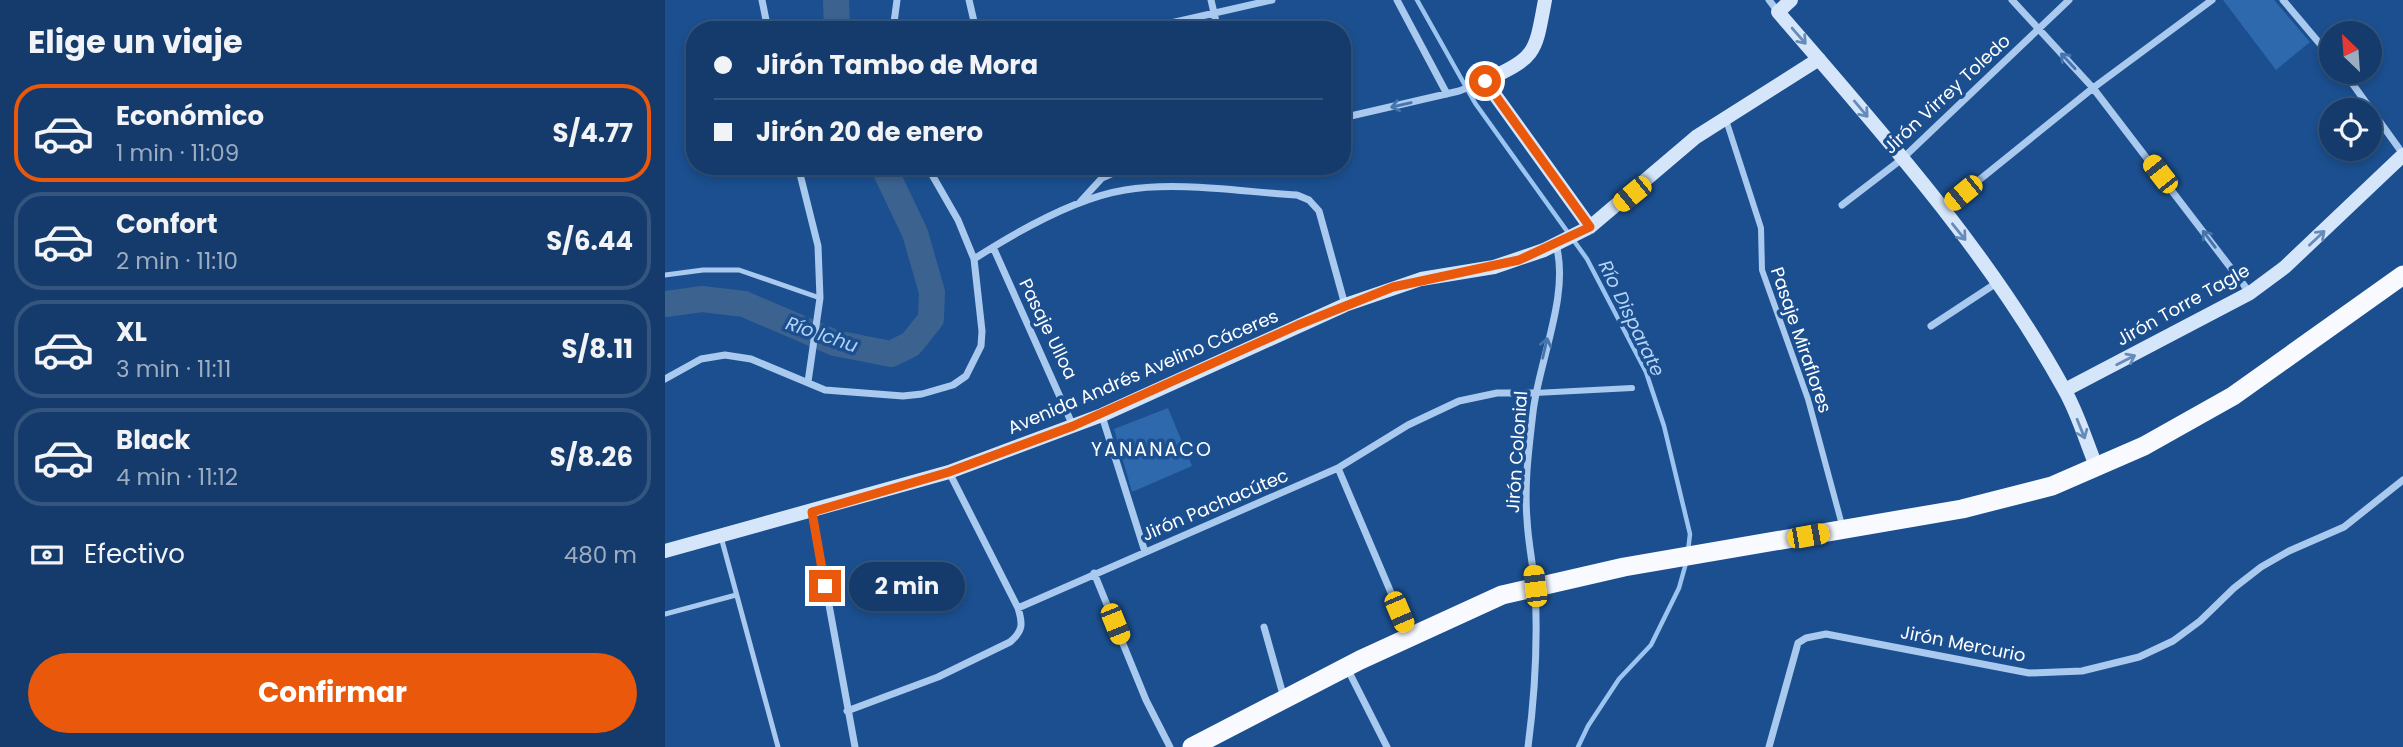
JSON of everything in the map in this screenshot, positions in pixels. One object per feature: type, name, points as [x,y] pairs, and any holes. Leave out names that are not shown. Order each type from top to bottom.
[{"type":"highway","points":[[1192,747],[1409,636],[1502,595],[1653,562],[1712,554],[1974,506],[2052,486],[2144,446],[2233,396],[2403,275]]},
{"type":"main road","points":[[1545,0],[1533,52],[1524,63],[1478,84],[1586,230]]},
{"type":"main road","points":[[1791,0],[1774,6],[1902,159],[1998,282],[2065,390],[2097,468]]},
{"type":"main road","name":"Avenida Andrés Avelino Cáceres","points":[[665,551],[949,472],[1102,415],[1345,305],[1421,279],[1519,260],[1559,243],[1586,230],[1677,152],[1819,59]]},
{"type":"main road","name":"Jirón Torre Tagle","points":[[2065,390],[2250,293],[2285,267],[2403,155]]},
{"type":"street","points":[[762,0],[766,21]]},
{"type":"street","points":[[894,21],[897,0]]},
{"type":"street","points":[[969,0],[974,21]]},
{"type":"street","points":[[1211,0],[1216,21]]},
{"type":"street","points":[[1179,21],[1272,0]]},
{"type":"street","points":[[1397,0],[1447,94]]},
{"type":"street","points":[[2012,0],[2093,88],[2250,293]]},
{"type":"street","name":"Jirón Virrey Toledo","points":[[1842,205],[1902,159],[2069,0]]},
{"type":"street","points":[[1941,210],[2093,88],[2213,0]]},
{"type":"street","points":[[2283,0],[2319,43]]},
{"type":"street","points":[[1351,116],[1459,91],[1478,84]]},
{"type":"street","points":[[2353,84],[2403,155]]},
{"type":"street","name":"Pasaje Miraflores","points":[[1726,120],[1762,228],[1762,270],[1808,399],[1844,530]]},
{"type":"street","points":[[800,175],[818,246],[820,299],[808,382]]},
{"type":"street","points":[[665,379],[701,359],[725,355],[751,359],[825,390],[903,396],[938,391],[966,376],[974,365],[981,339],[974,259],[958,220],[932,175]]},
{"type":"street","points":[[1079,203],[1102,178],[1109,175]]},
{"type":"street","points":[[974,259],[992,247],[1079,203],[1128,190],[1187,189],[1297,195],[1310,200],[1318,211],[1345,305]]},
{"type":"street","name":"Jirón Colonial","points":[[1528,747],[1533,710],[1535,586],[1526,517],[1535,393],[1561,270],[1559,243]]},
{"type":"street","name":"Pasaje Ulloa","points":[[992,247],[1073,426]]},
{"type":"street","points":[[1931,326],[1998,282]]},
{"type":"street","name":"Jirón Pachacútec","points":[[1018,608],[1338,468],[1408,425],[1459,401],[1497,393],[1632,388]]},
{"type":"street","points":[[1102,415],[1145,552]]},
{"type":"street","points":[[1338,468],[1409,636]]},
{"type":"street","points":[[847,711],[938,677],[1010,642],[1020,634],[1023,623],[1018,608],[949,472]]},
{"type":"street","name":"Jirón Mercurio","points":[[1769,747],[1798,643],[1806,638],[1826,634],[2029,673],[2082,670],[2139,657],[2173,641],[2262,567],[2289,551],[2344,527],[2403,480]]},
{"type":"street","points":[[812,512],[855,747]]},
{"type":"street","points":[[1094,573],[1146,700],[1170,747]]},
{"type":"street","points":[[1264,627],[1284,699]]},
{"type":"street","points":[[1346,667],[1387,747]]},
{"type":"lane","points":[[665,275],[703,270],[739,270],[820,299]]},
{"type":"lane","points":[[721,535],[778,747]]},
{"type":"lane","points":[[665,614],[736,595]]},
{"type":"shaded area","points":[[2223,0],[2274,0],[2310,42],[2276,70]]},
{"type":"shaded area","points":[[1168,408],[1192,466],[1132,492],[1114,429]]},
{"type":"waterway","name":"Río Ichu","points":[[836,0],[837,21]]},
{"type":"waterway","name":"Río Disparate","points":[[1417,0],[1475,103],[1587,259],[1646,372],[1664,426],[1690,534],[1688,551]]},
{"type":"waterway","name":"Río Ichu","points":[[665,304],[702,299],[744,304],[835,343],[891,354],[911,344],[931,319],[932,292],[915,233],[887,175]]},
{"type":"waterway","name":"Río Disparate","points":[[1578,747],[1588,726],[1619,679],[1651,645],[1679,588],[1686,563]]},
{"type":"district","name":"YANANACO","points":[[1152,449]]},
{"type":"route","points":[[825,586],[812,512],[949,472],[1102,415],[1298,325],[1393,287],[1519,260],[1590,227],[1485,81]]}]
